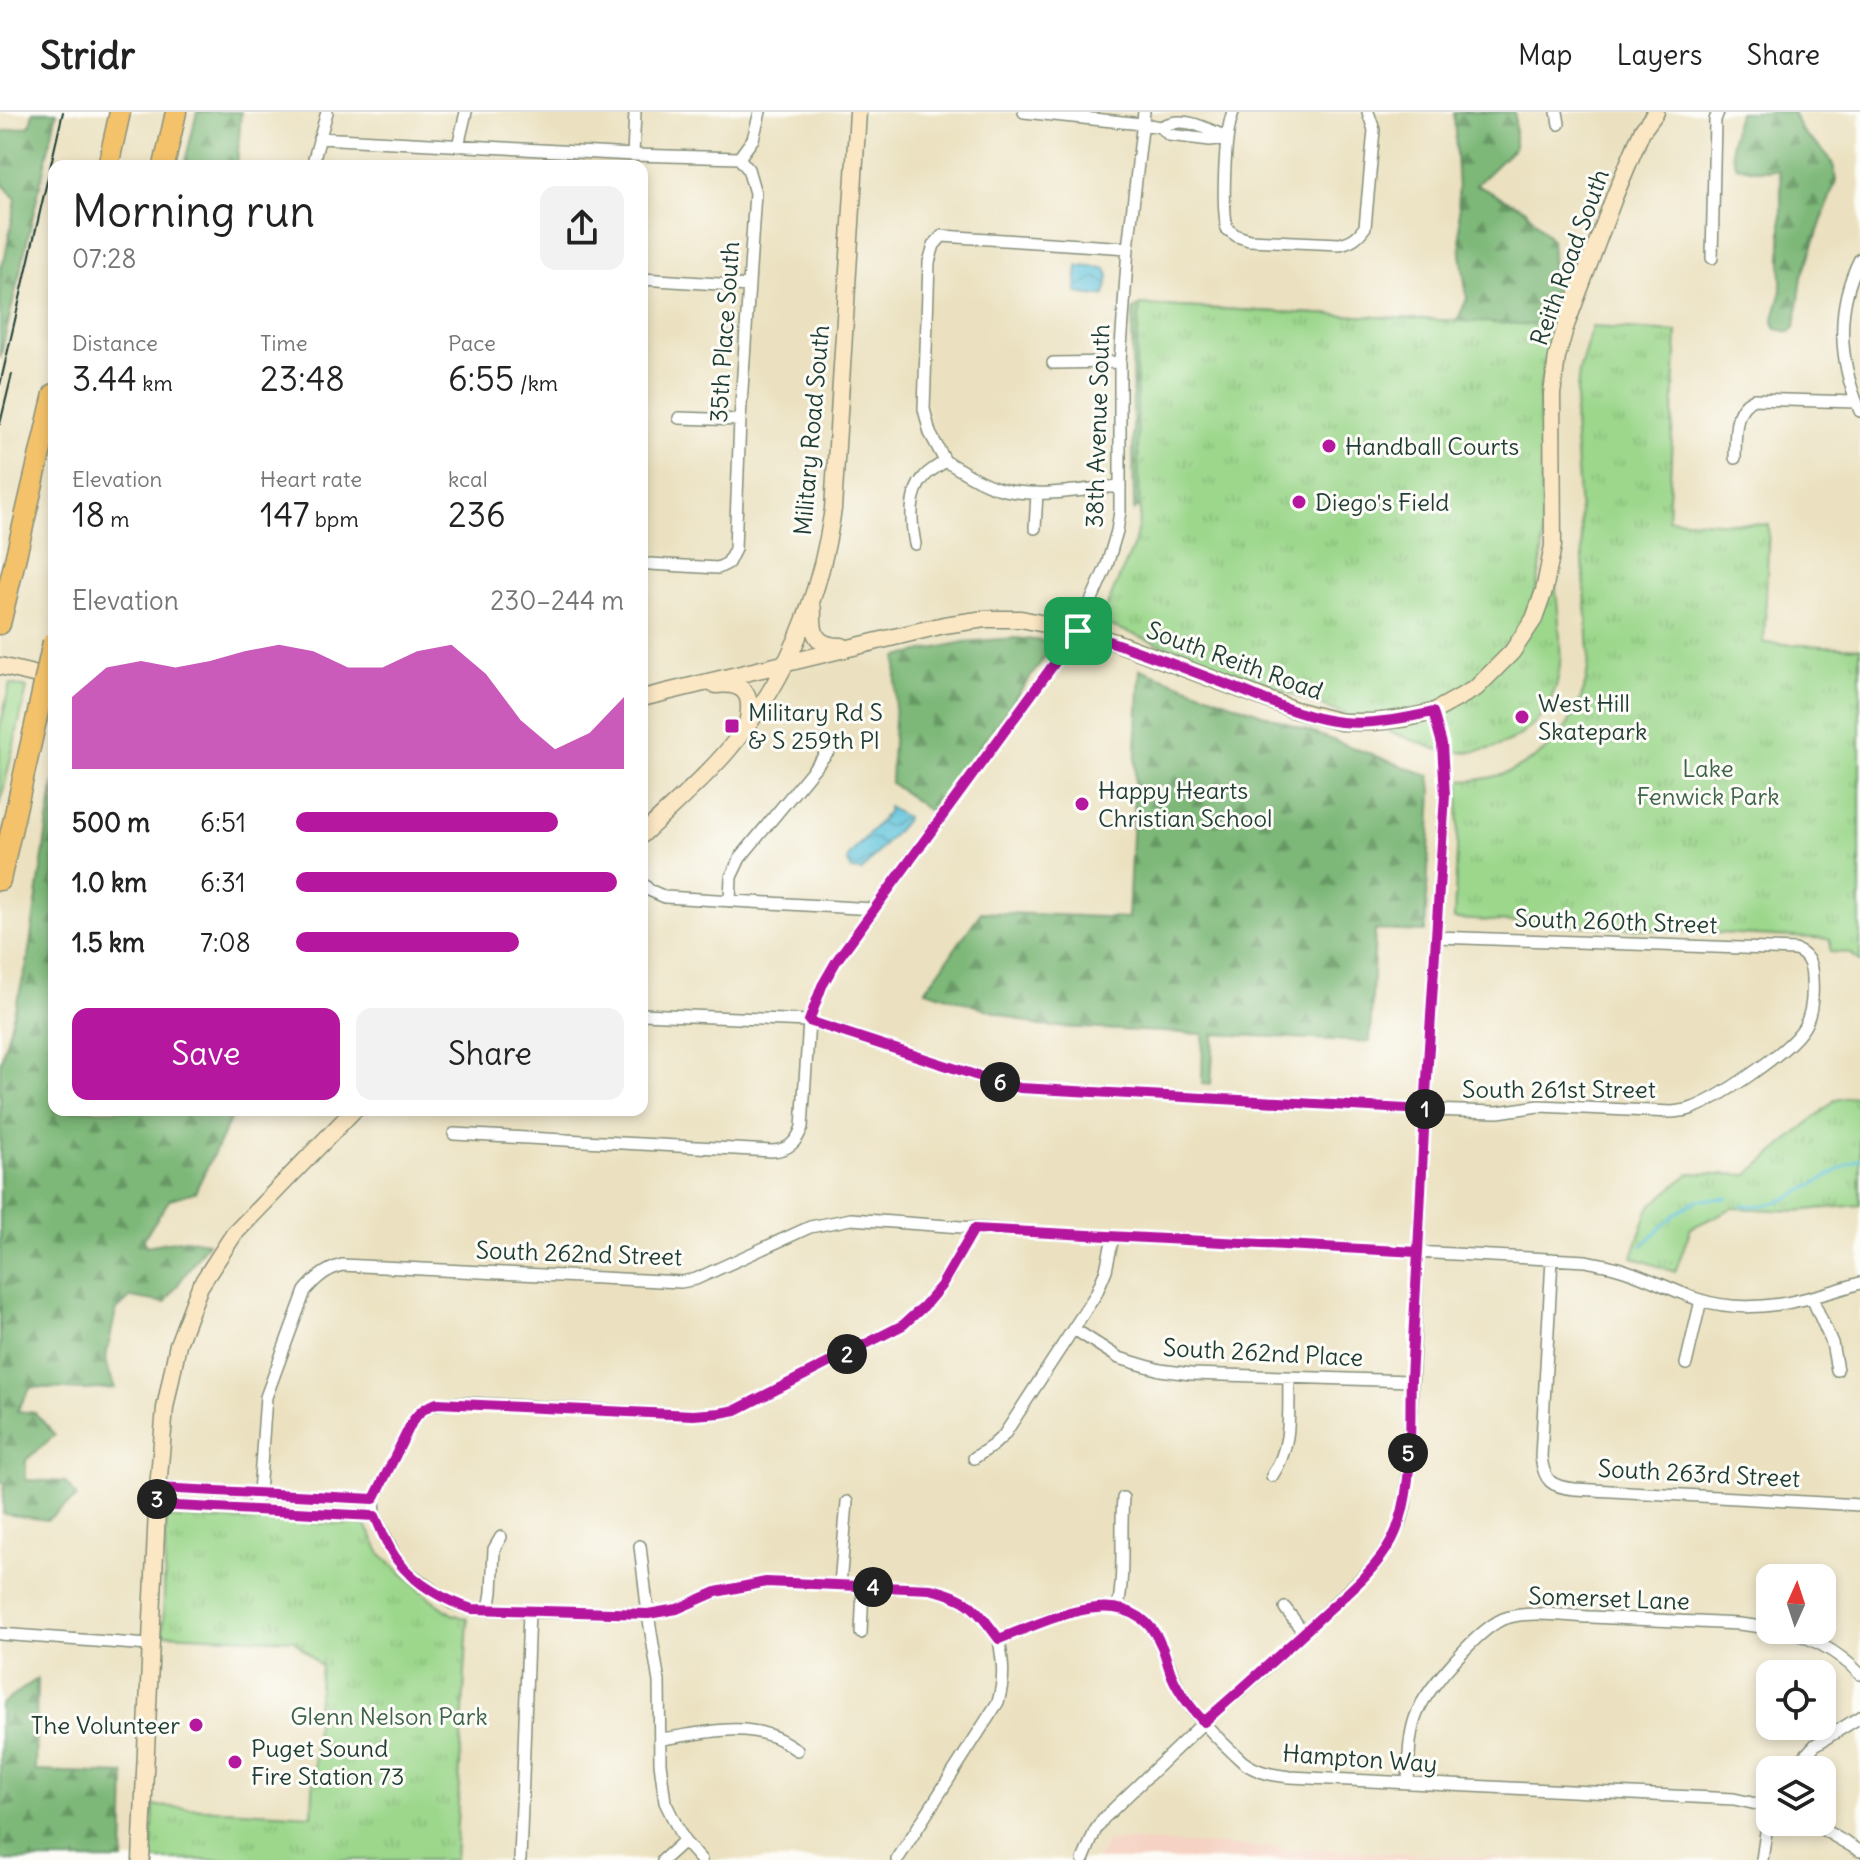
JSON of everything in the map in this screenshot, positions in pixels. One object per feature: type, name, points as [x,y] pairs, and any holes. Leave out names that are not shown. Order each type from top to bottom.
[{"type":"highway","points":[[109,160],[120,112]]},
{"type":"highway","points":[[165,160],[176,112]]},
{"type":"highway","points":[[0,624],[48,420]]},
{"type":"highway","points":[[0,880],[48,667]]},
{"type":"main road","name":"Military Road South","points":[[648,829],[706,773],[746,728],[787,662],[815,594],[833,509],[858,112]]},
{"type":"main road","name":"Reith Road South","points":[[1433,712],[1476,688],[1512,652],[1534,619],[1544,591],[1553,546],[1551,410],[1557,357],[1615,195],[1642,131],[1656,112]]},
{"type":"main road","points":[[815,594],[813,629],[817,638],[828,645],[860,646]]},
{"type":"main road","name":"South Reith Road","points":[[683,688],[944,625],[985,619],[1021,619],[1115,642],[1295,710],[1332,720],[1374,722],[1433,712]]},
{"type":"main road","points":[[0,666],[48,678]]},
{"type":"main road","points":[[648,697],[683,688],[731,684],[747,695],[750,702],[746,728]]},
{"type":"main road","points":[[141,1860],[158,1488],[167,1395],[178,1344],[200,1286],[234,1234],[348,1116]]},
{"type":"street","points":[[314,160],[327,112]]},
{"type":"street","points":[[458,146],[466,112]]},
{"type":"street","points":[[633,155],[635,112]]},
{"type":"street","points":[[319,138],[739,158],[753,139],[760,112]]},
{"type":"street","points":[[1024,112],[1143,118],[1169,135],[1210,140],[1227,138]]},
{"type":"street","points":[[1233,112],[1227,138],[1224,217],[1227,229],[1249,240],[1340,244],[1350,242],[1365,227],[1374,130],[1368,112]]},
{"type":"street","points":[[1712,258],[1715,120],[1718,112]]},
{"type":"street","name":"38th Avenue South","points":[[454,1134],[772,1151],[786,1149],[799,1136],[809,1021],[822,986],[837,960],[1078,631],[1107,565],[1120,511],[1120,362],[1128,248],[1143,118]]},
{"type":"street","name":"35th Place South","points":[[650,564],[718,568],[728,563],[735,549],[755,193],[748,169],[739,158]]},
{"type":"street","points":[[1120,486],[1037,493],[998,488],[945,461],[930,433],[924,409],[929,262],[934,245],[942,236],[1128,248]]},
{"type":"street","points":[[1735,458],[1737,423],[1745,402],[1765,399],[1858,407],[1842,338],[1848,287],[1860,259]]},
{"type":"street","points":[[648,279],[749,286]]},
{"type":"street","points":[[1053,363],[1120,362]]},
{"type":"street","points":[[679,418],[740,420]]},
{"type":"street","points":[[915,544],[912,508],[915,493],[924,477],[945,461]]},
{"type":"street","points":[[1035,528],[1037,493]]},
{"type":"street","points":[[1083,1860],[1103,1819],[1376,1564],[1391,1542],[1405,1505],[1445,795],[1442,744],[1433,712]]},
{"type":"street","points":[[730,901],[731,877],[740,858],[830,749]]},
{"type":"street","points":[[648,889],[665,897],[874,909]]},
{"type":"street","name":"South 260th Street","points":[[1436,937],[1795,950],[1807,958],[1812,982],[1806,1022],[1793,1040]]},
{"type":"street","name":"South 261st Street","points":[[648,1014],[809,1021],[1020,1088],[1498,1112],[1539,1106],[1687,1111],[1748,1076],[1793,1040]]},
{"type":"street","name":"South 262nd Street","points":[[259,1493],[266,1397],[305,1291],[329,1269],[353,1265],[681,1282],[696,1279],[810,1227],[851,1219],[1113,1237],[1586,1261],[1611,1266],[1701,1300],[1725,1305],[1782,1305],[1860,1283]]},
{"type":"street","points":[[897,1860],[998,1702],[1004,1670],[999,1639],[979,1612],[952,1594],[930,1589],[766,1582],[716,1592],[677,1609],[648,1614],[472,1609],[452,1603],[438,1594],[397,1560],[375,1516],[374,1499],[412,1422],[419,1412],[437,1403],[693,1415],[736,1410],[903,1325],[941,1286],[974,1229]]},
{"type":"street","points":[[974,1458],[1004,1435],[1074,1329],[1103,1280],[1113,1237]]},
{"type":"street","name":"South 263rd Street","points":[[1552,1259],[1541,1457],[1543,1471],[1551,1483],[1564,1488],[1860,1505]]},
{"type":"street","points":[[1812,1298],[1832,1343],[1837,1370]]},
{"type":"street","points":[[1686,1364],[1701,1300]]},
{"type":"street","name":"South 262nd Place","points":[[1074,1329],[1119,1358],[1160,1370],[1191,1374],[1411,1381]]},
{"type":"street","points":[[1272,1476],[1286,1447],[1289,1378]]},
{"type":"street","points":[[158,1488],[374,1499]]},
{"type":"street","points":[[251,1510],[259,1493]]},
{"type":"street","points":[[999,1639],[1083,1610],[1101,1606],[1118,1608],[1123,1561],[1120,1528],[1123,1498]]},
{"type":"street","points":[[840,1585],[847,1502]]},
{"type":"street","points":[[157,1505],[375,1516]]},
{"type":"street","points":[[489,1610],[494,1549],[501,1537]]},
{"type":"street","points":[[640,1546],[658,1671],[660,1763],[665,1802],[684,1841],[701,1860]]},
{"type":"street","points":[[861,1633],[863,1587]]},
{"type":"street","name":"Hampton Way","points":[[1118,1608],[1143,1618],[1151,1627],[1162,1644],[1173,1678],[1193,1710],[1243,1762],[1252,1769],[1268,1774],[1722,1799],[1756,1805]]},
{"type":"street","points":[[1285,1608],[1304,1633]]},
{"type":"street","points":[[520,1860],[529,1611]]},
{"type":"street","name":"Somerset Lane","points":[[1408,1783],[1410,1744],[1418,1709],[1472,1642],[1505,1618],[1549,1615],[1756,1626]]},
{"type":"street","points":[[0,1634],[149,1645]]},
{"type":"street","points":[[1820,1644],[1860,1674]]},
{"type":"street","points":[[1805,1756],[1815,1745],[1860,1717]]},
{"type":"street","points":[[661,1739],[746,1730],[766,1733],[797,1750]]},
{"type":"street","points":[[1762,1860],[1765,1836]]},
{"type":"street","points":[[1834,1836],[1860,1851]]},
{"type":"street","points":[[663,1860],[684,1841]]},
{"type":"shaded area","points":[[1107,1840],[1546,1860],[1097,1860]]},
{"type":"green space","points":[[33,112],[57,112],[0,358],[0,268],[5,258],[16,199],[0,181],[0,132],[30,126]]},
{"type":"green space","points":[[197,112],[241,112],[237,160],[185,160]]},
{"type":"green space","points":[[1454,112],[1515,112],[1515,147],[1476,185],[1525,209],[1551,239],[1556,326],[1541,380],[1541,457],[1164,481],[1134,511],[1133,310],[1140,305],[1457,321],[1467,299],[1461,253]]},
{"type":"green space","points":[[1739,112],[1793,112],[1802,131],[1829,157],[1835,170],[1836,180],[1802,277],[1795,327],[1790,332],[1776,329],[1773,322],[1781,294],[1781,180],[1778,170],[1736,166],[1731,146]]},
{"type":"green space","points":[[1140,305],[1556,326],[1539,395],[1543,540],[1536,589],[1526,617],[1545,605],[1555,578],[1560,664],[1556,687],[1547,707],[1534,723],[1519,736],[1480,751],[1436,749],[1106,624],[1104,612],[1134,545],[1140,517],[1136,365]]},
{"type":"green space","name":"Lake Fenwick Park","points":[[1592,327],[1677,332],[1668,519],[1769,525],[1764,643],[1860,648],[1860,962],[1851,953],[1830,952],[1830,939],[1454,919],[1460,781],[1511,771],[1552,744],[1568,725],[1579,703],[1586,678],[1589,651],[1574,423],[1579,371]]},
{"type":"green space","points":[[1016,638],[1051,642],[1053,646],[932,813],[891,783],[897,657],[964,642]]},
{"type":"green space","points":[[1140,669],[1430,776],[1432,790],[1425,932],[1375,930],[1370,1042],[1214,1034],[1211,1084],[1202,1084],[1203,1034],[1039,1026],[926,990],[981,912],[1128,918]]},
{"type":"green space","points":[[10,684],[27,688],[0,805],[0,727]]},
{"type":"green space","points":[[48,822],[48,1116],[232,1116],[195,1192],[170,1199],[144,1238],[146,1246],[186,1239],[208,1242],[165,1303],[131,1297],[116,1311],[105,1361],[115,1388],[31,1387],[17,1411],[35,1413],[55,1435],[26,1460],[26,1480],[65,1482],[77,1497],[47,1520],[3,1514],[4,1483],[0,1482],[0,1064],[27,964]]},
{"type":"green space","points":[[1860,1095],[1860,1205],[1796,1211],[1732,1208],[1691,1228],[1675,1272],[1632,1257],[1649,1207],[1690,1173],[1748,1175],[1835,1100]]},
{"type":"green space","name":"Glenn Nelson Park","points":[[166,1518],[366,1525],[381,1554],[431,1599],[452,1614],[468,1619],[455,1860],[151,1860],[154,1806],[312,1815],[321,1666],[294,1640],[163,1634]]},
{"type":"green space","points":[[37,1679],[35,1771],[125,1774],[123,1860],[0,1860],[0,1705]]},
{"type":"water","points":[[1078,266],[1106,268],[1109,276],[1105,295],[1078,293]]},
{"type":"water","points":[[888,807],[906,817],[905,821],[862,871],[852,870],[847,861],[849,856],[888,812]]},
{"type":"waterway","points":[[1742,1205],[1762,1205],[1786,1199],[1860,1158]]},
{"type":"waterway","points":[[1642,1246],[1674,1215],[1696,1200],[1728,1198]]},
{"type":"tram line","points":[[52,160],[63,112]]},
{"type":"tram line","points":[[0,385],[48,177]]},
{"type":"tram line","points":[[0,424],[12,374]]},
{"type":"place","name":"Handball Courts","points":[[1329,446]]},
{"type":"place","name":"Diego's Field","points":[[1299,502]]},
{"type":"place","name":"West Hill Skatepark","points":[[1522,717]]},
{"type":"place","name":"Military Rd S & S 259th Pl","points":[[732,726]]},
{"type":"place","name":"Happy Hearts Christian School","points":[[1082,804]]},
{"type":"place","name":"The Volunteer","points":[[196,1725]]},
{"type":"place","name":"Puget Sound Fire Station 73","points":[[235,1762]]},
{"type":"route","points":[[1078,631],[837,960],[822,986],[809,1021],[1020,1088],[1425,1110],[1418,1252],[1411,1381],[1408,1470],[1405,1505],[1391,1542],[1376,1564],[1352,1588],[1204,1722],[1173,1678],[1162,1644],[1151,1627],[1143,1618],[1128,1610],[1101,1606],[1083,1610],[999,1639],[979,1612],[966,1601],[930,1589],[766,1582],[716,1592],[677,1609],[648,1614],[472,1609],[452,1603],[408,1572],[397,1560],[375,1516],[157,1505],[158,1488],[374,1499],[412,1422],[419,1412],[437,1403],[693,1415],[736,1410],[903,1325],[941,1286],[974,1229],[1418,1252],[1445,795],[1442,744],[1433,712],[1374,722],[1341,722],[1314,716],[1078,631]]}]
